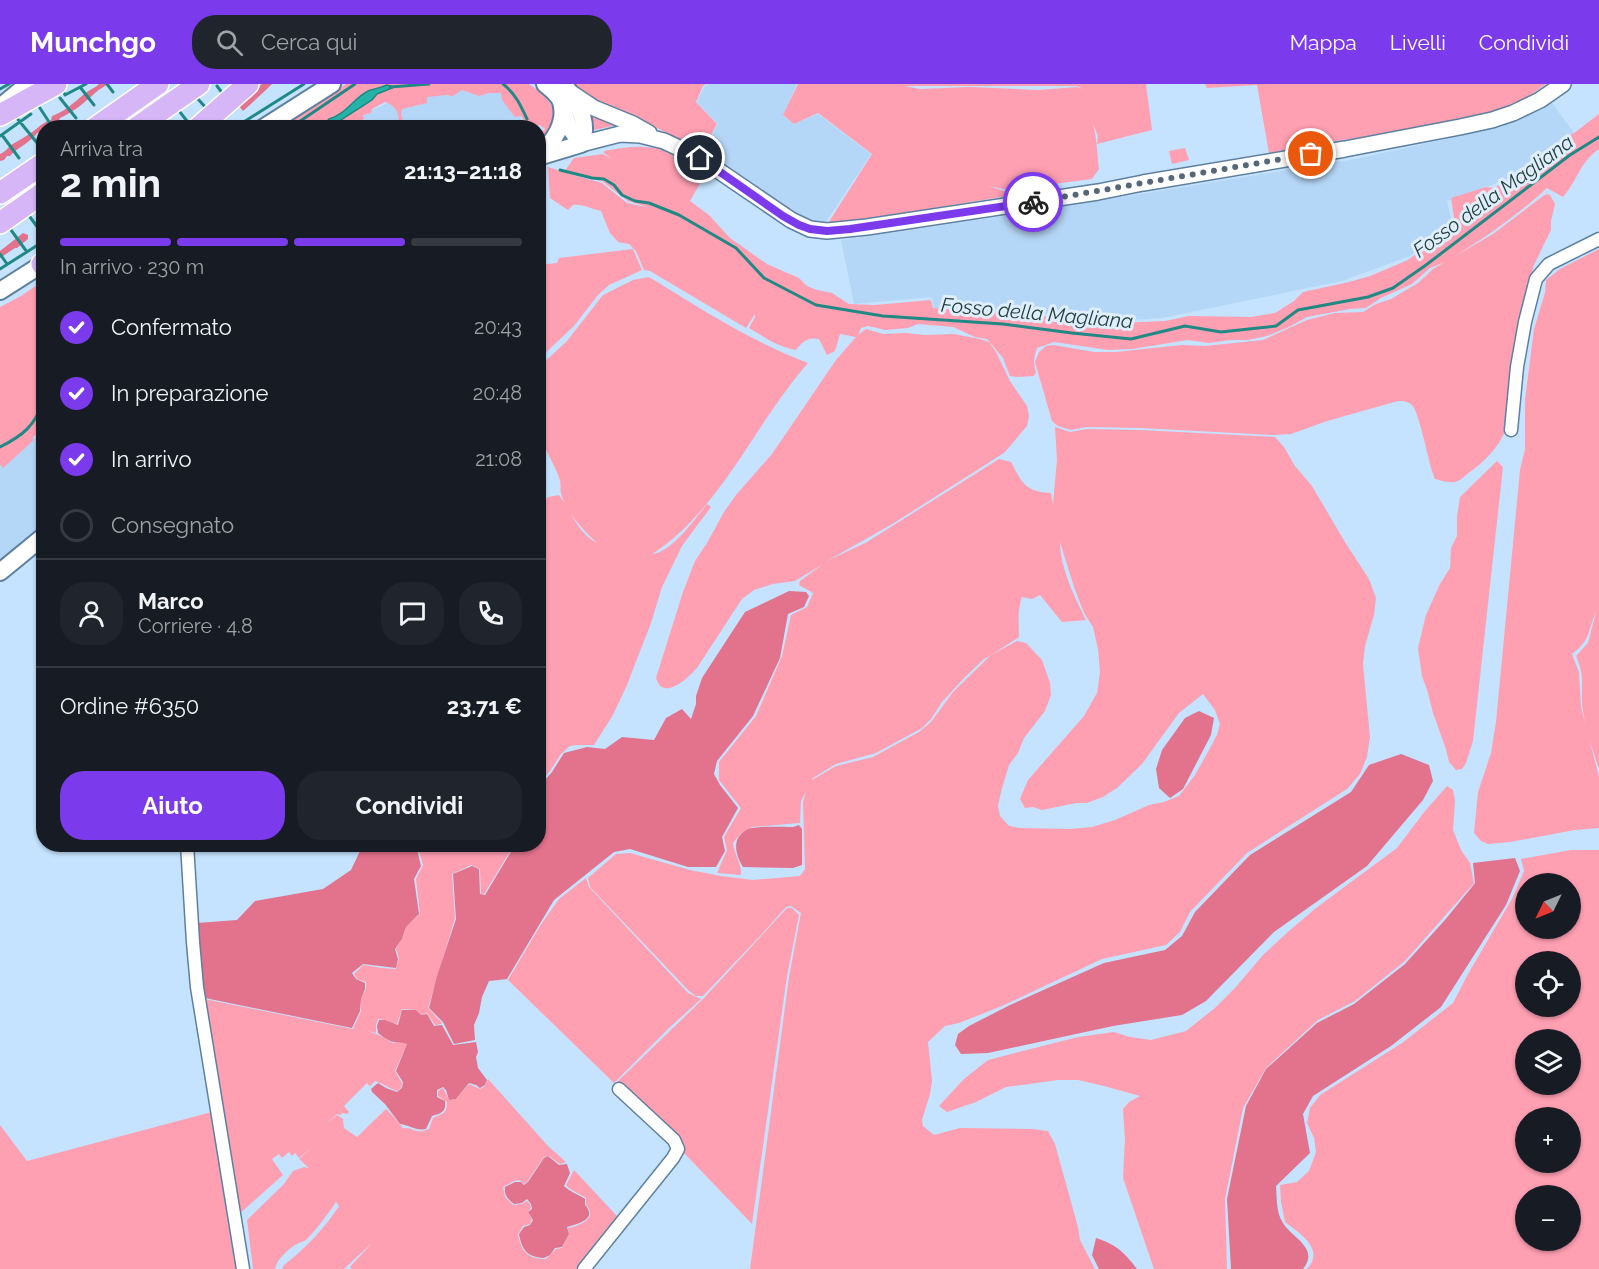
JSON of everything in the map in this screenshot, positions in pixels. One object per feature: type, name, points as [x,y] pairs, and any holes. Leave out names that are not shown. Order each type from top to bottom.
[{"type":"highway","points":[[0,115],[56,84]]},
{"type":"highway","points":[[106,120],[158,84]]},
{"type":"highway","points":[[147,120],[199,84]]},
{"type":"highway","points":[[207,120],[248,84]]},
{"type":"highway","points":[[0,194],[36,169]]},
{"type":"highway","points":[[0,223],[36,198]]},
{"type":"main road","points":[[0,107],[28,84]]},
{"type":"main road","points":[[276,120],[332,84]]},
{"type":"main road","points":[[545,84],[552,90],[565,92],[583,117],[585,129],[581,144],[546,153]]},
{"type":"main road","points":[[546,148],[558,130],[565,92]]},
{"type":"main road","points":[[0,291],[36,268]]},
{"type":"main road","points":[[0,572],[36,543]]},
{"type":"street","points":[[565,92],[700,158],[791,220],[810,229],[827,231],[1098,192],[1460,127],[1513,113],[1540,100],[1563,84]]},
{"type":"street","points":[[581,144],[620,134],[660,139]]},
{"type":"street","points":[[1511,430],[1517,367],[1536,279],[1549,264],[1599,239]]},
{"type":"street","points":[[187,852],[197,987],[243,1269]]},
{"type":"street","points":[[584,1269],[678,1149],[674,1140],[619,1089]]},
{"type":"shaded area","points":[[99,84],[108,84],[75,110],[59,120],[51,120],[52,116]]},
{"type":"shaded area","points":[[262,84],[272,84],[243,111],[239,106]]},
{"type":"shaded area","points":[[346,84],[529,84],[545,97],[554,110],[552,125],[546,134],[546,120],[524,120],[521,116],[515,117],[502,100],[501,93],[479,96],[462,90],[453,96],[427,97],[427,103],[402,109],[402,120],[399,120],[395,109],[385,102],[372,109],[371,113],[363,115],[364,119],[362,120],[290,120]]},
{"type":"shaded area","points":[[572,84],[706,84],[696,102],[717,124],[702,152],[637,117],[599,106]]},
{"type":"shaded area","points":[[708,84],[797,84],[783,116],[794,124],[818,114],[871,154],[824,225],[800,222],[703,153],[718,124],[697,102],[704,87]]},
{"type":"shaded area","points":[[798,84],[1146,84],[1152,130],[1097,144],[1098,136],[1093,124],[1099,169],[1092,179],[1008,190],[989,186],[1007,192],[1008,196],[915,211],[872,221],[827,225],[872,154],[818,113],[794,124],[783,115]],"holes":[[[904,86],[1077,86],[1084,89],[1077,87],[1038,90],[970,87],[920,89]]]},
{"type":"shaded area","points":[[1205,84],[1546,84],[1517,105],[1490,114],[1269,153],[1257,85],[1207,88]]},
{"type":"shaded area","points":[[387,85],[392,88],[377,94],[372,100],[342,120],[328,120],[340,114],[368,91]]},
{"type":"shaded area","points":[[492,85],[503,89],[518,110],[522,120],[358,120],[368,112],[390,102]]},
{"type":"shaded area","points":[[1552,103],[1574,133],[1530,171],[1447,201],[1452,224],[1410,256],[1342,281],[1162,318],[1117,321],[1058,315],[934,308],[932,297],[854,304],[841,240],[1024,213],[1355,159],[1501,127]]},
{"type":"shaded area","points":[[586,108],[621,124],[590,131]]},
{"type":"shaded area","points":[[1599,114],[1599,149],[1587,160],[1563,197],[1547,188],[1501,225],[1452,258],[1493,234],[1543,196],[1550,195],[1555,204],[1551,230],[1533,267],[1507,427],[1500,442],[1485,460],[1456,482],[1435,479],[1418,418],[1412,405],[1407,402],[1398,401],[1327,421],[1291,434],[1086,427],[1071,430],[1058,426],[1052,421],[1035,362],[1039,352],[1046,346],[1054,345],[1094,352],[1116,352],[1263,340],[1307,320],[1335,313],[1363,312],[1418,283],[1433,269],[1445,262],[1430,268],[1412,284],[1381,298],[1366,308],[1307,317],[1267,336],[1248,340],[1209,343],[1188,340],[1132,349],[1108,350],[1054,342],[1037,348],[1034,360],[1036,372],[1034,376],[1010,376],[1003,358],[987,339],[975,337],[953,327],[918,324],[908,328],[885,330],[868,326],[861,328],[858,335],[866,329],[883,334],[954,334],[989,342],[1010,381],[1027,406],[1029,416],[1027,426],[1005,452],[894,523],[827,561],[867,542],[999,459],[1011,462],[1022,481],[1030,488],[1051,493],[1053,504],[1057,460],[1055,427],[1070,432],[1087,429],[1140,430],[1275,437],[1312,486],[1369,579],[1376,598],[1363,664],[1370,737],[1367,757],[1360,774],[1347,789],[1247,853],[1190,912],[1180,932],[1166,945],[1102,959],[1002,1006],[959,1023],[945,1026],[928,1042],[932,1081],[922,1120],[923,1126],[934,1135],[960,1128],[1048,1131],[1055,1144],[1080,1240],[1095,1269],[750,1269],[789,977],[801,913],[791,906],[786,907],[703,996],[696,996],[590,887],[588,878],[616,854],[630,853],[690,870],[753,880],[800,876],[805,869],[803,802],[806,792],[801,801],[800,823],[752,827],[741,833],[733,843],[741,875],[717,873],[727,850],[724,837],[741,808],[719,780],[719,762],[756,716],[782,656],[791,615],[807,607],[813,593],[799,585],[800,581],[823,564],[795,581],[754,590],[742,599],[697,668],[682,682],[670,688],[664,688],[659,685],[656,678],[695,561],[736,495],[772,454],[836,360],[856,337],[840,334],[835,351],[827,355],[819,339],[806,340],[796,350],[783,347],[766,338],[749,328],[755,314],[746,328],[650,271],[644,270],[636,251],[629,244],[618,242],[610,233],[601,211],[577,205],[573,205],[568,210],[550,198],[548,167],[564,172],[574,158],[603,154],[612,159],[604,151],[628,147],[650,147],[682,157],[693,163],[690,169],[703,178],[690,201],[709,215],[730,238],[767,264],[799,278],[807,286],[832,293],[849,304],[875,305],[931,300],[933,308],[1119,323],[1165,321],[1189,316],[1251,317],[1275,313],[1294,301],[1303,292],[1370,276],[1408,260],[1455,224],[1451,198],[1486,187],[1494,188],[1529,167],[1544,151],[1574,133]],"holes":[[[566,173],[602,181],[628,201],[650,208],[627,203],[602,183]],[[1060,542],[1084,613],[1093,627],[1100,672],[1097,693],[1084,716],[1028,780],[1020,799],[1025,808],[1033,807],[1042,810],[1087,803],[1103,797],[1117,788],[1142,764],[1179,713],[1203,694],[1215,710],[1220,724],[1217,735],[1195,775],[1179,796],[1092,827],[1071,829],[1009,826],[1000,816],[998,806],[1009,765],[1018,753],[1024,738],[1045,711],[1051,695],[1050,683],[1042,660],[1026,643],[1017,641],[991,655],[1019,637],[1019,612],[1022,597],[1032,599],[1040,595],[1062,622],[1086,620],[1065,572]],[[991,655],[953,692],[931,722],[919,732],[873,757],[836,766],[812,780],[836,764],[876,753],[922,728],[965,677]]]},
{"type":"shaded area","points":[[36,129],[36,134],[31,140],[0,161],[0,154]]},
{"type":"shaded area","points":[[1185,148],[1189,160],[1172,164],[1169,151]]},
{"type":"shaded area","points":[[23,233],[28,235],[28,239],[0,258],[0,251]]},
{"type":"shaded area","points":[[633,249],[642,270],[609,285],[598,295],[574,326],[546,352],[546,264],[557,263],[559,258]]},
{"type":"shaded area","points":[[1599,249],[1599,769],[1585,720],[1582,703],[1582,675],[1576,656],[1588,643],[1596,612],[1586,639],[1572,654],[1579,672],[1581,707],[1599,777],[1599,828],[1488,844],[1481,841],[1474,833],[1478,792],[1491,753],[1496,722],[1520,470],[1525,449],[1525,400],[1534,329],[1545,293],[1546,280],[1560,269]]},
{"type":"shaded area","points":[[649,277],[747,335],[808,363],[771,412],[736,465],[698,514],[676,536],[652,554],[675,542],[707,504],[711,507],[682,546],[662,587],[651,623],[613,715],[594,745],[570,746],[561,754],[546,775],[546,500],[548,497],[559,495],[566,506],[561,494],[560,480],[546,449],[546,360],[567,341],[603,295],[633,280]],"holes":[[[570,512],[597,543],[585,534]]]},
{"type":"shaded area","points":[[36,286],[36,435],[33,437],[33,441],[3,468],[0,464],[0,307]]},
{"type":"shaded area","points":[[36,437],[36,532],[0,563],[0,464]]},
{"type":"shaded area","points":[[1497,461],[1503,467],[1473,741],[1466,763],[1462,769],[1456,770],[1449,762],[1433,713],[1422,676],[1418,648],[1426,615],[1450,568],[1451,548],[1457,536],[1460,497]]},
{"type":"shaded area","points":[[789,591],[806,592],[809,596],[804,607],[788,614],[780,658],[753,716],[717,761],[714,774],[738,808],[722,837],[725,851],[716,867],[688,867],[630,849],[614,852],[554,900],[507,979],[489,981],[474,1025],[475,1040],[454,1044],[443,1022],[429,1008],[456,919],[453,874],[472,866],[479,869],[480,894],[485,895],[511,852],[546,852],[546,779],[564,753],[587,747],[605,749],[622,737],[654,740],[666,718],[682,709],[691,719],[702,678],[745,612]]},
{"type":"shaded area","points":[[1199,711],[1214,718],[1211,735],[1183,789],[1170,798],[1159,788],[1156,769],[1162,750],[1185,718]]},
{"type":"shaded area","points":[[1401,754],[1429,765],[1433,781],[1423,800],[1367,866],[1274,932],[1206,1001],[1182,1015],[1113,1026],[988,1053],[961,1054],[955,1045],[958,1034],[1010,1005],[1104,963],[1165,950],[1182,936],[1195,912],[1250,855],[1351,792],[1369,765]]},
{"type":"shaded area","points":[[1447,786],[1453,790],[1455,801],[1453,830],[1461,850],[1470,863],[1474,883],[1405,961],[1355,1001],[1318,1020],[1266,1068],[1243,1108],[1225,1199],[1227,1269],[1154,1269],[1123,1178],[1125,1139],[1123,1109],[1129,1102],[1140,1096],[1078,1080],[1058,1080],[1006,1087],[976,1102],[947,1112],[939,1106],[964,1079],[988,1060],[1078,1037],[1114,1032],[1151,1040],[1186,1031],[1215,1008],[1263,955],[1289,931],[1397,848]]},
{"type":"shaded area","points":[[799,825],[802,829],[802,865],[793,868],[743,867],[736,846],[743,832],[752,828]]},
{"type":"shaded area","points":[[1571,850],[1599,850],[1599,1269],[1307,1269],[1314,1255],[1312,1248],[1303,1236],[1285,1222],[1280,1185],[1297,1182],[1309,1171],[1316,1152],[1314,1138],[1307,1123],[1310,1108],[1320,1095],[1402,1043],[1453,1003],[1515,892],[1515,939],[1581,939],[1581,873],[1523,873],[1521,859]]},
{"type":"shaded area","points":[[360,852],[418,852],[421,866],[414,879],[419,914],[406,927],[395,949],[398,959],[396,968],[363,964],[352,973],[356,979],[365,983],[365,989],[360,1011],[352,1028],[205,998],[197,923],[237,920],[255,901],[323,889],[351,870]]},
{"type":"shaded area","points":[[419,852],[510,852],[484,894],[481,894],[480,869],[471,865],[452,874],[455,918],[428,1008],[442,1023],[435,1025],[427,1013],[421,1015],[416,1010],[402,1009],[397,1024],[378,1019],[376,1033],[367,1031],[393,1043],[407,1044],[395,1071],[402,1083],[401,1088],[397,1091],[375,1081],[370,1086],[367,1083],[344,1106],[349,1112],[347,1114],[337,1114],[324,1126],[337,1115],[343,1119],[344,1128],[357,1137],[386,1109],[407,1133],[403,1128],[424,1131],[429,1129],[433,1118],[442,1114],[446,1109],[447,1102],[438,1096],[438,1091],[443,1088],[449,1100],[456,1099],[469,1084],[480,1089],[485,1086],[488,1079],[548,1146],[566,1162],[560,1164],[549,1156],[544,1157],[527,1182],[524,1184],[520,1180],[514,1181],[503,1187],[505,1197],[513,1205],[527,1201],[530,1204],[531,1208],[528,1212],[532,1219],[530,1224],[523,1226],[518,1234],[526,1253],[546,1259],[556,1249],[562,1248],[569,1234],[568,1228],[586,1221],[589,1217],[586,1198],[566,1185],[574,1170],[617,1216],[613,1225],[577,1269],[352,1269],[350,1267],[372,1243],[344,1269],[282,1269],[327,1223],[339,1206],[336,1202],[310,1236],[287,1251],[275,1269],[253,1269],[247,1220],[284,1184],[293,1171],[304,1167],[309,1168],[299,1159],[314,1146],[299,1158],[295,1153],[292,1156],[289,1152],[282,1158],[279,1154],[272,1159],[283,1175],[238,1215],[204,999],[353,1029],[361,1011],[361,999],[366,989],[366,982],[357,979],[354,974],[363,965],[396,969],[399,958],[396,949],[406,927],[420,914],[416,879],[423,865]]},
{"type":"shaded area","points":[[1515,858],[1520,871],[1515,873],[1515,883],[1506,905],[1441,1007],[1391,1046],[1313,1096],[1303,1114],[1310,1153],[1276,1186],[1277,1205],[1281,1219],[1307,1249],[1307,1262],[1303,1269],[1231,1269],[1227,1199],[1246,1106],[1266,1069],[1317,1023],[1354,1004],[1405,964],[1475,883],[1473,863]]},
{"type":"shaded area","points":[[586,878],[589,887],[688,993],[701,999],[614,1083],[508,980],[559,899]]},
{"type":"shaded area","points":[[787,908],[792,908],[799,915],[787,976],[752,1224],[684,1153],[684,1146],[623,1084],[616,1083],[703,999]]},
{"type":"shaded area","points":[[402,1010],[416,1010],[421,1015],[427,1014],[434,1026],[442,1025],[453,1045],[476,1042],[478,1068],[487,1080],[480,1088],[469,1083],[456,1099],[449,1100],[443,1087],[437,1090],[437,1097],[445,1101],[445,1108],[441,1113],[432,1116],[426,1129],[400,1124],[371,1089],[378,1083],[397,1092],[402,1088],[403,1082],[396,1071],[407,1044],[385,1038],[378,1033],[377,1026],[379,1020],[398,1025]]},
{"type":"shaded area","points":[[212,1112],[238,1269],[0,1269],[0,1125],[27,1161]]},
{"type":"shaded area","points":[[548,1156],[559,1165],[567,1164],[570,1173],[564,1186],[585,1199],[589,1214],[585,1220],[567,1227],[569,1234],[562,1247],[555,1248],[550,1255],[544,1258],[526,1252],[520,1240],[519,1234],[533,1220],[528,1212],[532,1209],[531,1204],[527,1199],[522,1203],[514,1204],[507,1197],[505,1187],[515,1182],[521,1182],[524,1185],[544,1158]]},
{"type":"shaded area","points":[[1096,1238],[1120,1250],[1137,1269],[1099,1269],[1092,1255]]},
{"type":"waterway","points":[[0,89],[9,84]]},
{"type":"waterway","points":[[62,88],[65,95],[86,84]]},
{"type":"waterway","points":[[107,84],[113,92]]},
{"type":"waterway","points":[[247,120],[304,84]]},
{"type":"waterway","points":[[302,120],[355,84]]},
{"type":"waterway","name":"Fosso della Magliana","points":[[390,87],[429,84]]},
{"type":"waterway","name":"Fosso della Magliana","points":[[503,84],[514,96],[527,119]]},
{"type":"waterway","points":[[217,86],[223,94]]},
{"type":"waterway","points":[[80,87],[94,105]]},
{"type":"waterway","points":[[60,98],[76,118]]},
{"type":"waterway","points":[[198,99],[207,109]]},
{"type":"waterway","points":[[36,102],[48,120]]},
{"type":"waterway","points":[[180,112],[186,120]]},
{"type":"waterway","points":[[0,136],[31,114]]},
{"type":"waterway","points":[[16,117],[36,142]]},
{"type":"waterway","points":[[2,135],[19,158]]},
{"type":"waterway","name":"Fosso della Magliana","points":[[560,170],[604,179],[614,185],[622,195],[679,215],[736,248],[764,278],[816,305],[883,316],[1003,324],[1131,339],[1185,326],[1221,332],[1276,326],[1298,310],[1368,297],[1393,288],[1570,155],[1599,137]]},
{"type":"waterway","points":[[30,217],[36,225]]},
{"type":"waterway","points":[[11,230],[27,252]]},
{"type":"waterway","points":[[0,269],[36,246]]},
{"type":"waterway","points":[[0,254],[7,264]]},
{"type":"waterway","name":"Fosso della Magliana","points":[[0,447],[27,429],[36,417]]},
{"type":"way so far","points":[[1033,202],[1311,154]]},
{"type":"route","points":[[700,158],[783,216],[814,230],[850,229],[1033,202]]}]
